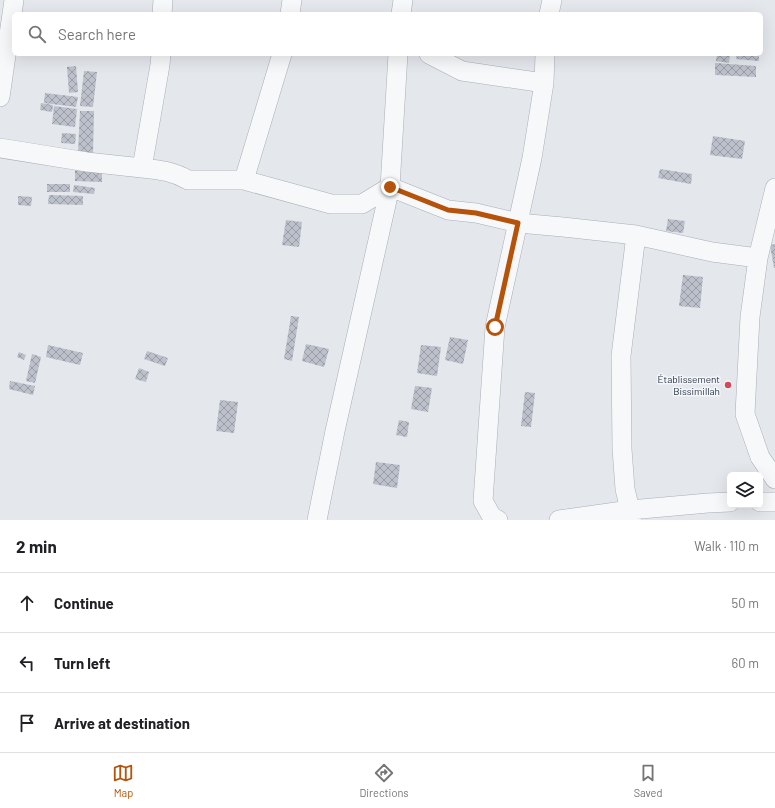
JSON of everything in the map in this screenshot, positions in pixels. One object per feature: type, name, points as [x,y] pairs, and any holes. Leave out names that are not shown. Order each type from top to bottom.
[{"type":"street","points":[[12,12],[14,0]]},
{"type":"street","points":[[162,12],[163,0]]},
{"type":"street","points":[[290,12],[292,0]]},
{"type":"street","points":[[402,12],[403,0]]},
{"type":"street","points":[[549,12],[552,0]]},
{"type":"street","points":[[0,97],[12,14]]},
{"type":"street","points":[[142,168],[161,56]]},
{"type":"street","points":[[244,180],[281,56]]},
{"type":"street","points":[[317,520],[335,430],[390,187],[398,56]]},
{"type":"street","points":[[433,56],[462,70],[544,83]]},
{"type":"street","points":[[498,520],[492,518],[483,501],[495,327],[532,158],[544,83],[545,56]]},
{"type":"street","points":[[0,148],[87,162],[167,171],[188,180],[244,180],[331,204],[362,204],[390,187]]},
{"type":"street","points":[[390,187],[448,210],[476,213],[518,223],[636,235],[712,252],[758,258]]},
{"type":"street","points":[[775,188],[758,258],[750,317],[745,414],[760,457],[775,478]]},
{"type":"street","points":[[631,515],[625,489],[622,449],[621,356],[636,235]]},
{"type":"street","points":[[560,520],[631,515],[708,503],[727,502]]},
{"type":"street","points":[[763,502],[775,502]]},
{"type":"building","points":[[717,56],[730,56],[729,63],[716,61]]},
{"type":"building","points":[[737,56],[759,56],[759,61],[736,59]]},
{"type":"building","points":[[715,63],[756,66],[756,77],[715,75]]},
{"type":"building","points":[[76,66],[78,92],[69,93],[67,67]]},
{"type":"building","points":[[84,71],[97,72],[93,107],[80,106]]},
{"type":"building","points":[[45,93],[78,97],[76,107],[44,103]]},
{"type":"building","points":[[41,103],[53,105],[52,112],[40,110]]},
{"type":"building","points":[[54,106],[77,109],[75,127],[52,124]]},
{"type":"building","points":[[80,111],[94,111],[93,153],[78,152]]},
{"type":"building","points":[[62,133],[76,134],[75,144],[61,143]]},
{"type":"building","points":[[713,136],[745,141],[742,159],[710,155]]},
{"type":"building","points":[[660,169],[692,174],[691,184],[658,178]]},
{"type":"building","points":[[75,170],[102,171],[102,182],[75,181]]},
{"type":"building","points":[[47,184],[70,184],[70,192],[47,192]]},
{"type":"building","points":[[74,185],[95,188],[94,194],[73,192]]},
{"type":"building","points":[[49,195],[83,196],[83,205],[48,204]]},
{"type":"building","points":[[18,196],[32,197],[31,206],[18,205]]},
{"type":"building","points":[[668,219],[685,221],[683,233],[666,231]]},
{"type":"building","points":[[286,220],[302,222],[299,247],[282,245]]},
{"type":"building","points":[[775,244],[775,268],[774,268],[770,245]]},
{"type":"building","points":[[683,275],[703,277],[700,308],[679,306]]},
{"type":"building","points":[[291,316],[299,317],[292,361],[284,359]]},
{"type":"building","points":[[450,337],[468,340],[463,364],[445,360]]},
{"type":"building","points":[[306,344],[329,349],[324,367],[302,361]]},
{"type":"building","points":[[48,345],[83,353],[80,365],[46,357]]},
{"type":"building","points":[[421,345],[441,347],[437,376],[417,373]]},
{"type":"building","points":[[147,351],[168,358],[165,366],[144,359]]},
{"type":"building","points":[[19,352],[26,355],[24,360],[17,357]]},
{"type":"building","points":[[32,354],[41,357],[35,383],[26,381]]},
{"type":"building","points":[[139,368],[149,372],[146,382],[135,379]]},
{"type":"building","points":[[10,381],[35,386],[33,395],[9,389]]},
{"type":"building","points":[[415,386],[432,388],[428,412],[411,409]]},
{"type":"building","points":[[525,392],[535,393],[531,427],[521,426]]},
{"type":"building","points":[[220,400],[238,402],[234,433],[216,431]]},
{"type":"building","points":[[399,420],[409,422],[407,437],[396,435]]},
{"type":"building","points":[[376,462],[400,465],[397,488],[373,484]]},
{"type":"place","name":"Établissement Bissimillah","points":[[728,385]]},
{"type":"route","points":[[390,187],[448,210],[476,213],[518,223],[495,327]]}]
